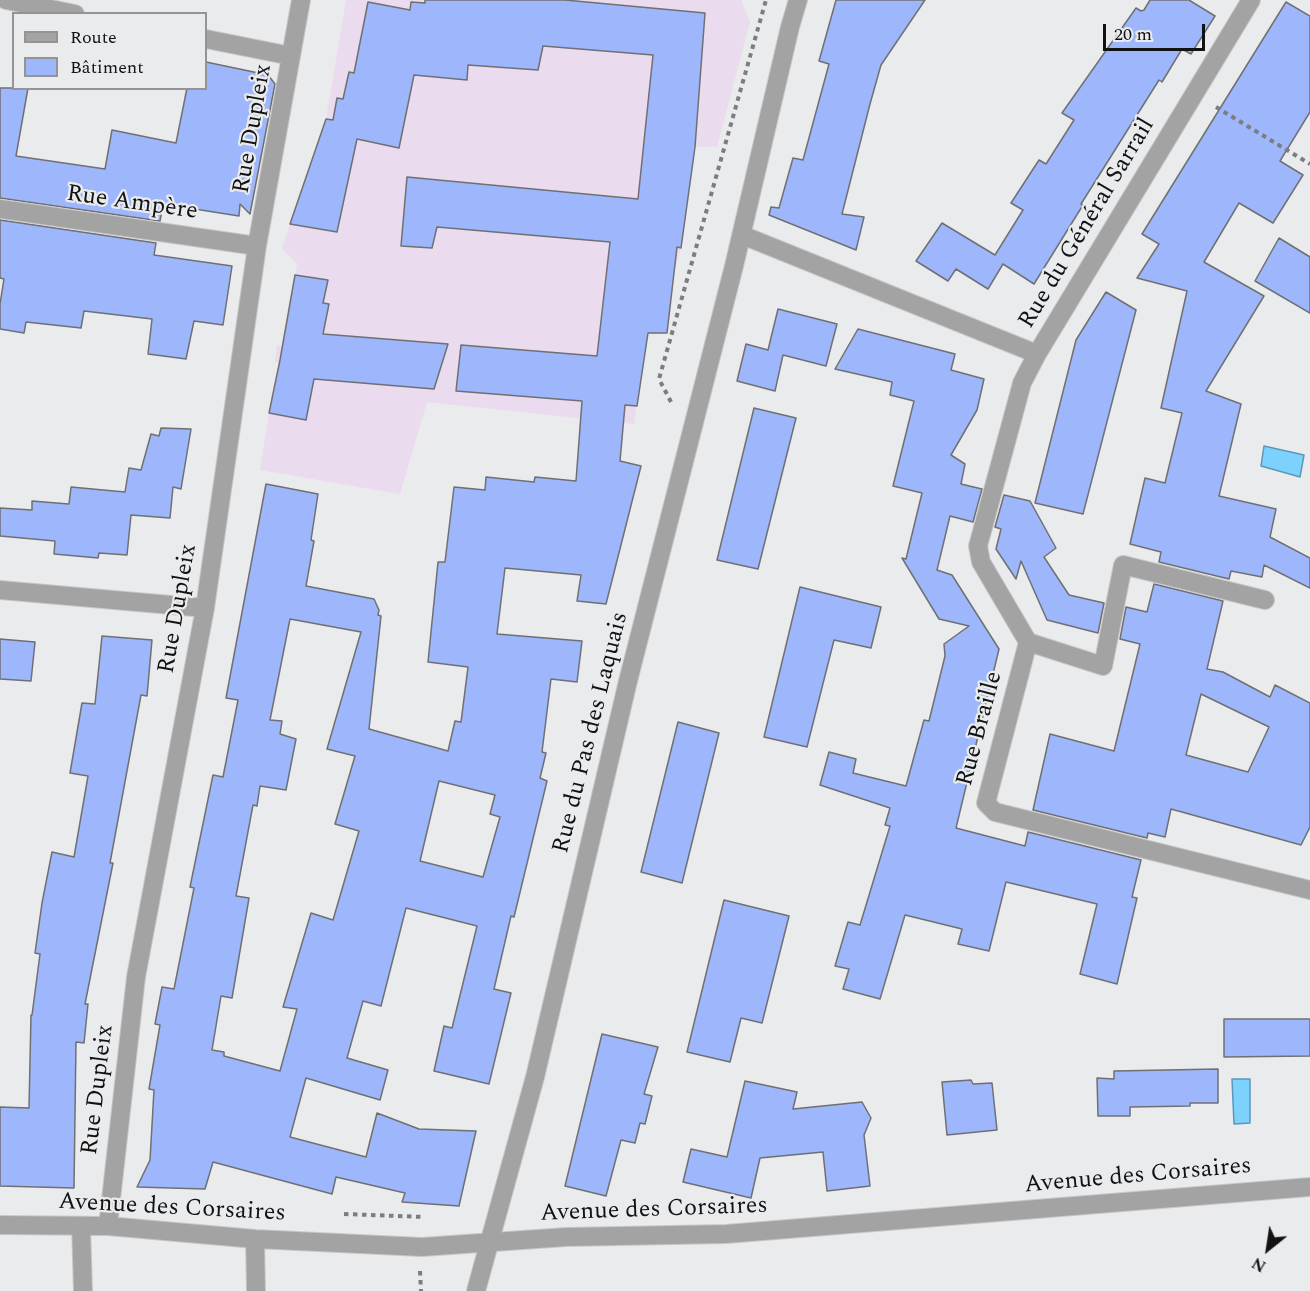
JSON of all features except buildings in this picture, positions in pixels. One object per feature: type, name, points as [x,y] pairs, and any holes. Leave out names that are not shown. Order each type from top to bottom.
[{"type":"street","points":[[6,0],[65,12]]},
{"type":"street","name":"Rue Dupleix","points":[[108,1226],[136,977],[205,608],[257,246],[301,0]]},
{"type":"street","name":"Rue du Pas des Laquais","points":[[476,1291],[535,1077],[627,681],[742,235],[798,0]]},
{"type":"street","name":"Rue du Général Sarrail","points":[[742,235],[1037,354],[1251,0]]},
{"type":"street","points":[[207,39],[291,56]]},
{"type":"street","name":"Rue Ampère","points":[[0,209],[257,246]]},
{"type":"street","points":[[1037,354],[1022,383],[978,546],[981,562],[1028,642],[1103,666],[1123,565],[1265,600]]},
{"type":"street","points":[[0,590],[205,608]]},
{"type":"street","name":"Rue Braille","points":[[1028,642],[986,803],[995,812],[1310,890]]},
{"type":"street","name":"Avenue des Corsaires","points":[[0,1225],[108,1226],[255,1239],[422,1247],[566,1237],[726,1234],[1310,1187]]},
{"type":"street","points":[[81,1226],[83,1291]]},
{"type":"street","points":[[255,1239],[256,1291]]},
{"type":"path","points":[[1195,94],[1310,164]]},
{"type":"shaded area","points":[[346,0],[741,0],[750,22],[717,147],[695,147],[681,248],[674,274],[667,333],[646,333],[634,424],[427,402],[400,494],[260,470],[280,363],[275,362],[277,345],[283,346],[297,264],[282,248],[326,119]]},
{"type":"water","points":[[1264,446],[1304,455],[1300,477],[1261,466]]},
{"type":"water","points":[[1232,1079],[1250,1079],[1250,1123],[1234,1124]]}]
